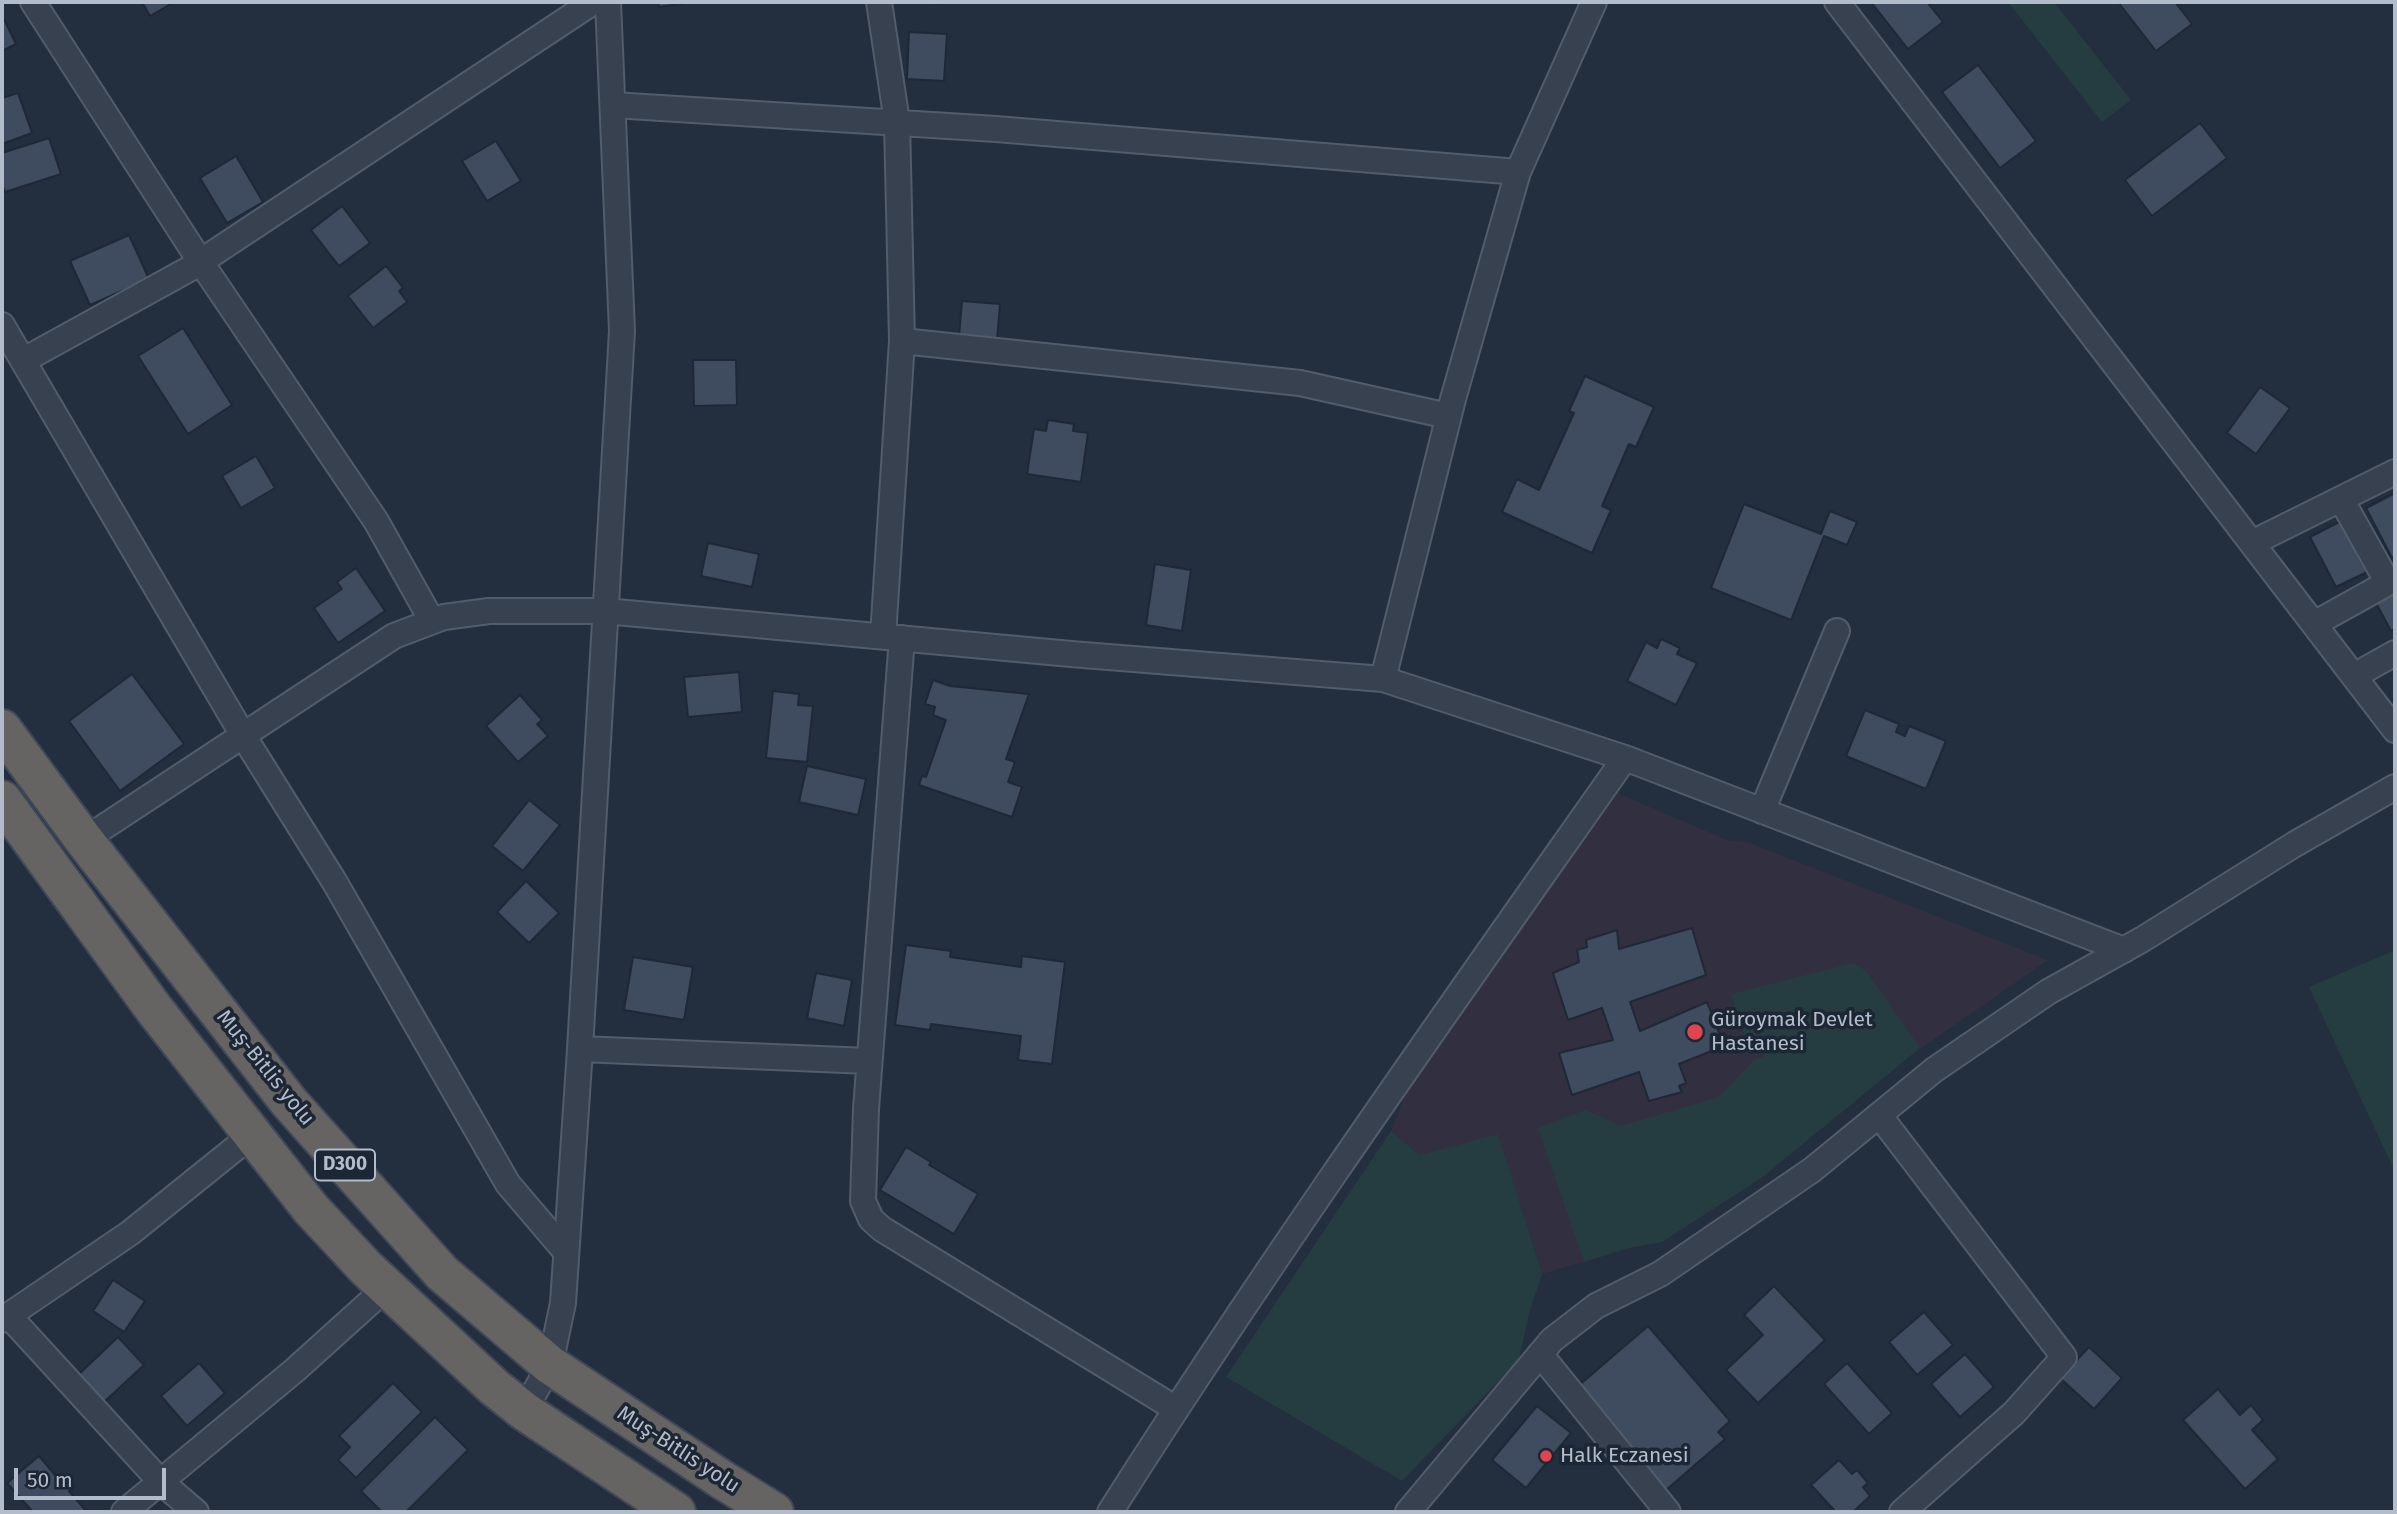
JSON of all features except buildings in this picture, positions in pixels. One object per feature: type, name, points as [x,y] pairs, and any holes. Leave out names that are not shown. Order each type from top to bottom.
[{"type":"highway","name":"Muş-Bitlis yolu","points":[[2,729],[84,840],[298,1112],[442,1273],[550,1365],[774,1512]]},
{"type":"highway","name":"D300","points":[[2,800],[155,1009],[311,1209],[387,1287],[494,1387],[676,1512]]},
{"type":"street","points":[[33,2],[200,261],[376,521],[432,621]]},
{"type":"street","points":[[24,360],[200,261],[593,2]]},
{"type":"street","points":[[524,1410],[550,1365],[563,1303],[580,1049],[622,331],[608,2]]},
{"type":"street","points":[[879,2],[897,122],[902,341],[893,637],[863,1201],[870,1219],[882,1229],[1176,1409]]},
{"type":"street","points":[[1383,679],[1448,416],[1518,172],[1594,2]]},
{"type":"street","points":[[1837,2],[2395,730]]},
{"type":"street","points":[[613,104],[897,122],[1518,172]]},
{"type":"street","points":[[2,325],[244,737],[334,881],[508,1184],[566,1252]]},
{"type":"street","points":[[902,341],[1300,383],[1448,416]]},
{"type":"street","points":[[2252,543],[2395,472]]},
{"type":"street","points":[[2314,624],[2392,581],[2341,499]]},
{"type":"street","points":[[84,840],[394,636],[444,617],[489,611],[605,611],[1383,679],[1625,758],[2124,950]]},
{"type":"street","points":[[1762,811],[1837,631]]},
{"type":"street","points":[[2354,676],[2395,653]]},
{"type":"street","points":[[1110,1512],[1176,1409],[1400,1078],[1625,758]]},
{"type":"street","points":[[1408,1512],[1552,1340],[1596,1306],[1660,1274],[1812,1170],[1934,1070],[2037,1000],[2124,950],[2295,844],[2395,787]]},
{"type":"street","points":[[580,1049],[869,1061]]},
{"type":"street","points":[[1879,1115],[2064,1357],[2014,1413],[1902,1512]]},
{"type":"street","points":[[196,1512],[161,1482],[5,1318],[130,1233],[253,1134]]},
{"type":"street","points":[[124,1512],[295,1370],[387,1287]]},
{"type":"street","points":[[1540,1354],[1668,1512]]},
{"type":"shaded area","name":"Güroymak Devlet Hastanesi","points":[[1617,793],[1727,840],[1750,843],[2048,960],[1897,1065],[1764,1176],[1662,1242],[1629,1248],[1542,1274],[1498,1135],[1419,1155],[1391,1131],[1408,1087]]},
{"type":"green space","points":[[2008,2],[2054,2],[2131,100],[2102,122]]},
{"type":"green space","points":[[2395,950],[2395,1172],[2309,987]]},
{"type":"green space","points":[[1853,963],[1866,971],[1920,1048],[1764,1176],[1662,1242],[1629,1248],[1584,1262],[1538,1128],[1585,1110],[1621,1126],[1719,1097],[1755,1059],[1765,1057],[1753,1035],[1745,1037],[1731,994]]},
{"type":"green space","points":[[1391,1131],[1419,1155],[1498,1134],[1542,1274],[1529,1313],[1519,1360],[1402,1481],[1226,1377]]},
{"type":"place","name":"Güroymak Devlet Hastanesi","points":[[1695,1032]]},
{"type":"place","name":"Halk Eczanesi","points":[[1546,1456]]}]
